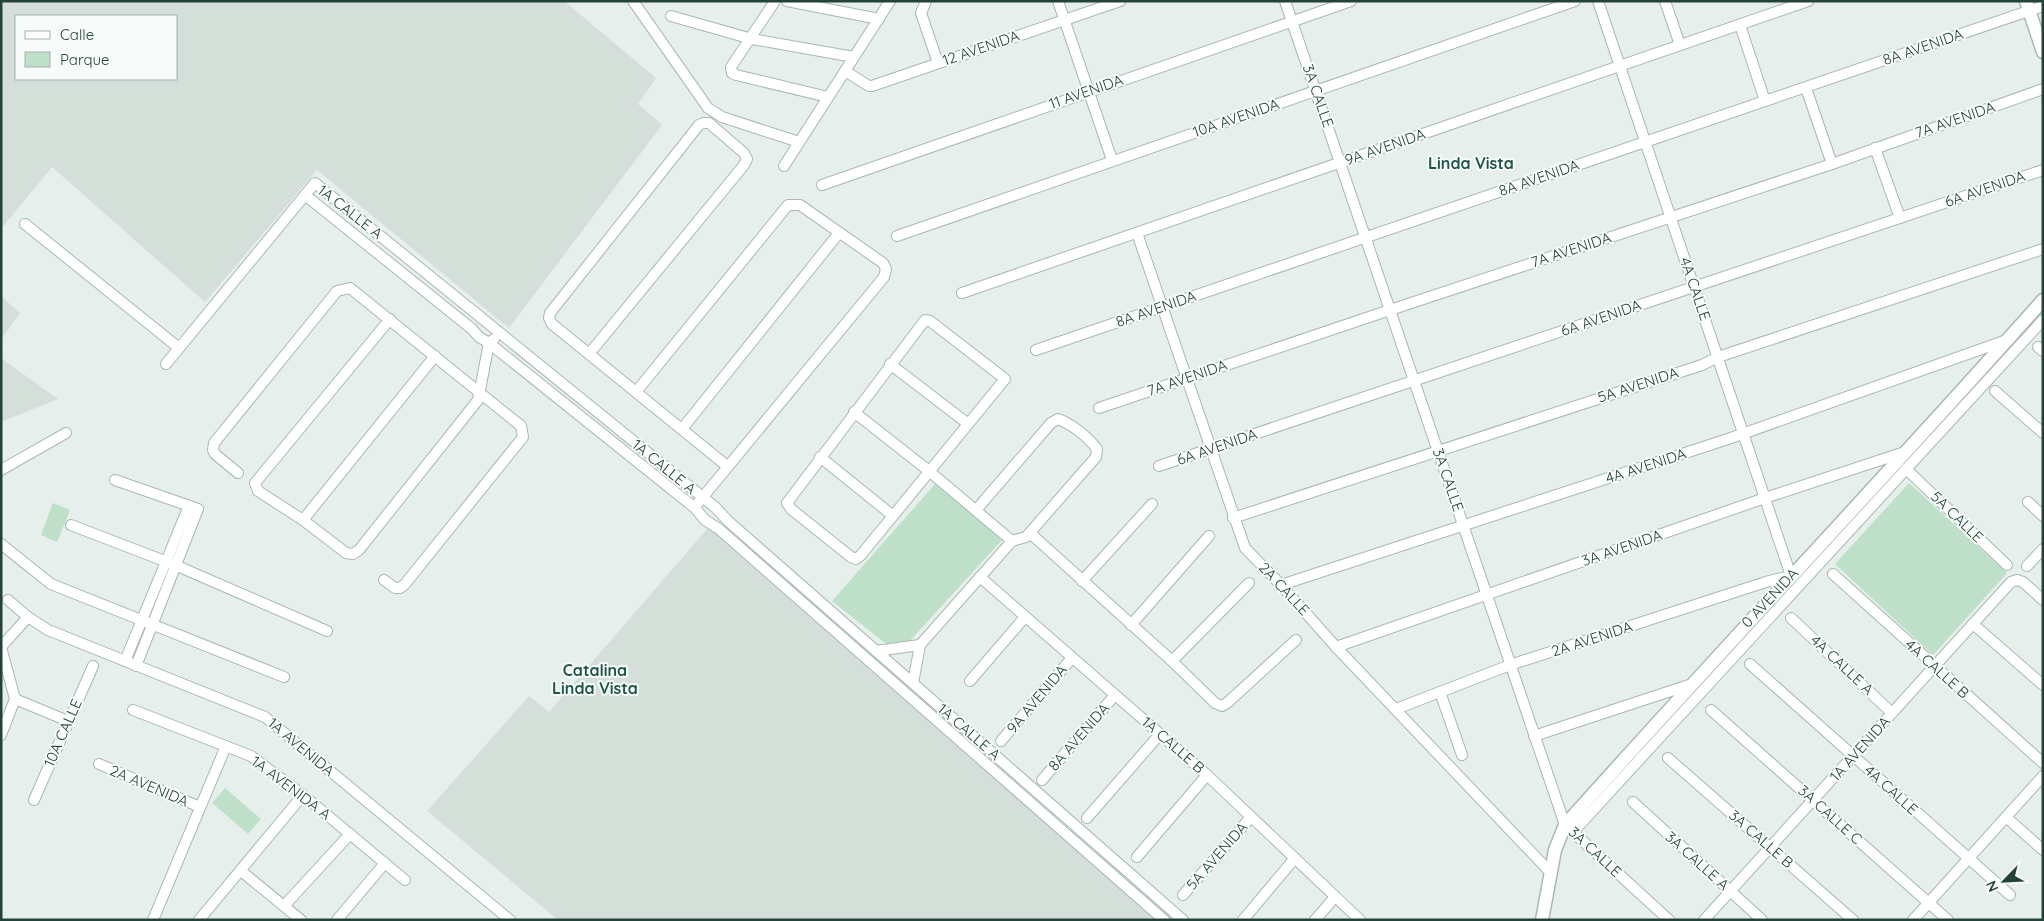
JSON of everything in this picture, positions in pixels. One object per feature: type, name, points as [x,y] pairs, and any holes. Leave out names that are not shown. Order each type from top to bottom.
[{"type":"street","points":[[633,1],[708,108],[722,117],[799,142]]},
{"type":"street","points":[[775,1],[732,67],[732,72],[736,75],[828,97]]},
{"type":"street","points":[[787,1],[879,19]]},
{"type":"street","points":[[784,166],[890,1]]},
{"type":"street","points":[[926,1],[921,13],[938,63]]},
{"type":"street","points":[[1058,1],[1112,160]]},
{"type":"street","name":"12 AVENIDA","points":[[845,71],[872,86],[1120,1]]},
{"type":"street","name":"3A CALLE","points":[[1285,1],[1534,736],[1569,828],[1669,920]]},
{"type":"street","name":"11 AVENIDA","points":[[822,185],[1351,1]]},
{"type":"street","name":"10A AVENIDA","points":[[897,236],[1575,1]]},
{"type":"street","name":"4A CALLE","points":[[1598,1],[1791,576]]},
{"type":"street","points":[[1665,1],[1680,45]]},
{"type":"street","name":"9A AVENIDA","points":[[962,293],[1808,1]]},
{"type":"street","points":[[2027,6],[2043,52]]},
{"type":"street","name":"8A AVENIDA","points":[[1036,350],[1806,88],[2027,6],[2043,6]]},
{"type":"street","points":[[671,16],[752,38],[854,57]]},
{"type":"street","points":[[1740,25],[1765,101]]},
{"type":"street","points":[[1806,88],[1832,164]]},
{"type":"street","name":"7A AVENIDA","points":[[1099,408],[1832,164],[2043,89]]},
{"type":"street","points":[[589,354],[744,166],[746,159],[744,154],[709,123],[699,125],[550,313],[549,318],[552,324],[589,354],[636,392],[728,466]]},
{"type":"street","points":[[1875,148],[1900,218]]},
{"type":"street","name":"6A AVENIDA","points":[[1160,466],[2043,170]]},
{"type":"street","name":"1A CALLE A","points":[[1164,920],[719,529],[705,520],[694,508],[489,342],[479,337],[472,329],[305,195],[315,183],[716,508],[772,560],[1183,920]]},
{"type":"street","points":[[166,364],[305,195]]},
{"type":"street","points":[[636,392],[784,208],[792,204],[800,205],[884,264],[886,269],[884,276],[694,508]]},
{"type":"street","points":[[24,224],[179,348]]},
{"type":"street","points":[[682,429],[840,233]]},
{"type":"street","name":"2A CALLE","points":[[1136,233],[1233,518],[1245,548],[1282,585],[1336,647],[1551,873]]},
{"type":"street","name":"5A AVENIDA","points":[[1233,518],[1674,374],[1718,357],[2043,249]]},
{"type":"street","points":[[238,473],[215,454],[213,450],[214,443],[337,291],[350,288],[390,318],[521,426],[524,432],[523,437],[405,584],[400,588],[395,588],[384,580]]},
{"type":"street","name":"0 AVENIDA","points":[[1542,920],[1555,850],[1569,828],[1689,686],[1908,451],[2043,300]]},
{"type":"street","points":[[390,318],[256,481],[258,491],[303,520],[346,553],[356,552],[478,400],[478,391],[489,342],[498,332]]},
{"type":"street","points":[[472,329],[481,318]]},
{"type":"street","points":[[925,320],[930,321],[1005,379],[967,423],[861,555],[856,558],[851,557],[791,509],[787,503],[890,364],[925,320]]},
{"type":"street","name":"0 AVENIDA","points":[[1569,828],[2043,320]]},
{"type":"street","name":"4A AVENIDA","points":[[1282,585],[1743,432],[2008,340]]},
{"type":"street","points":[[303,520],[435,356]]},
{"type":"street","points":[[890,364],[967,423]]},
{"type":"street","points":[[1995,391],[2043,433]]},
{"type":"street","points":[[854,412],[929,471],[1012,541]]},
{"type":"street","points":[[913,683],[920,645],[1012,541],[1020,540],[1030,533],[1096,457],[1097,449],[1094,444],[1066,422],[1058,419],[1051,423],[976,510]]},
{"type":"street","points":[[1,470],[66,433]]},
{"type":"street","name":"3A AVENIDA","points":[[1336,647],[1765,498],[1908,451]]},
{"type":"street","points":[[820,458],[892,515]]},
{"type":"street","name":"5A CALLE","points":[[1906,469],[2007,565]]},
{"type":"street","points":[[115,480],[193,508],[147,623],[136,666]]},
{"type":"street","points":[[2028,502],[2043,516]]},
{"type":"street","points":[[1082,580],[1152,504]]},
{"type":"street","points":[[70,525],[171,564],[327,631]]},
{"type":"street","points":[[1030,533],[1172,661],[1215,703],[1222,706],[1296,640]]},
{"type":"street","points":[[1131,625],[1208,536]]},
{"type":"street","points":[[1,544],[51,584],[284,677]]},
{"type":"street","points":[[2027,566],[2043,549]]},
{"type":"street","points":[[763,569],[772,560]]},
{"type":"street","name":"4A CALLE B","points":[[1833,574],[1934,667],[2043,763]]},
{"type":"street","name":"2A AVENIDA","points":[[1396,708],[1510,666],[1760,584],[1791,576]]},
{"type":"street","name":"1A CALLE B","points":[[980,577],[1207,775],[1360,920]]},
{"type":"street","name":"1A AVENIDA","points":[[1704,920],[2011,582],[2017,580],[2023,582],[2043,600]]},
{"type":"street","points":[[1172,661],[1250,583]]},
{"type":"street","name":"1A AVENIDA","points":[[8,600],[28,617],[48,630],[265,717],[510,920]]},
{"type":"street","points":[[1,734],[15,695],[1,647],[28,617]]},
{"type":"street","points":[[970,681],[1025,617]]},
{"type":"street","name":"4A CALLE A","points":[[1791,618],[1892,713]]},
{"type":"street","points":[[125,661],[147,623]]},
{"type":"street","points":[[1973,624],[2043,685]]},
{"type":"street","points":[[876,651],[920,645]]},
{"type":"street","name":"9A AVENIDA","points":[[1001,741],[1072,658]]},
{"type":"street","name":"4A CALLE","points":[[1750,664],[2010,895]]},
{"type":"street","name":"10A CALLE","points":[[34,800],[93,666]]},
{"type":"street","points":[[1534,736],[1689,686]]},
{"type":"street","points":[[1440,692],[1462,755]]},
{"type":"street","points":[[15,695],[68,721]]},
{"type":"street","name":"8A AVENIDA","points":[[1042,780],[1115,695]]},
{"type":"street","name":"1A AVENIDA A","points":[[133,710],[251,756],[304,795],[405,880]]},
{"type":"street","name":"3A CALLE C","points":[[1711,710],[1948,920]]},
{"type":"street","points":[[1087,818],[1160,734]]},
{"type":"street","points":[[153,920],[226,746]]},
{"type":"street","name":"3A CALLE B","points":[[1668,758],[1853,920]]},
{"type":"street","name":"2A AVENIDA","points":[[99,764],[200,808]]},
{"type":"street","points":[[1137,858],[1207,775]]},
{"type":"street","points":[[1913,920],[2043,776]]},
{"type":"street","points":[[199,920],[304,795]]},
{"type":"street","name":"3A CALLE A","points":[[1633,802],[1762,920]]},
{"type":"street","name":"5A AVENIDA","points":[[1183,895],[1252,817]]},
{"type":"street","points":[[2006,817],[2043,850]]},
{"type":"street","points":[[284,906],[350,834]]},
{"type":"street","points":[[1243,920],[1295,858]]},
{"type":"street","points":[[337,920],[385,864]]},
{"type":"street","points":[[241,871],[301,920]]},
{"type":"street","points":[[1315,920],[1335,896]]},
{"type":"shaded area","points":[[1,1],[564,1],[656,78],[638,104],[662,125],[509,328],[317,170],[205,302],[52,167],[1,229]]},
{"type":"shaded area","points":[[1,296],[20,313],[1,340]]},
{"type":"shaded area","points":[[1,358],[58,399],[1,422]]},
{"type":"shaded area","points":[[713,522],[1175,920],[558,920],[427,811],[529,696],[549,712]]},
{"type":"green space","points":[[1909,483],[2007,573],[1933,655],[1835,564]]},
{"type":"green space","points":[[935,484],[1003,539],[905,646],[889,646],[832,601]]},
{"type":"green space","points":[[53,503],[70,510],[57,542],[41,535]]},
{"type":"green space","points":[[225,788],[261,819],[248,834],[212,803]]},
{"type":"district","name":"Linda Vista","points":[[1471,163]]},
{"type":"district","name":"Catalina Linda Vista","points":[[595,679]]}]
